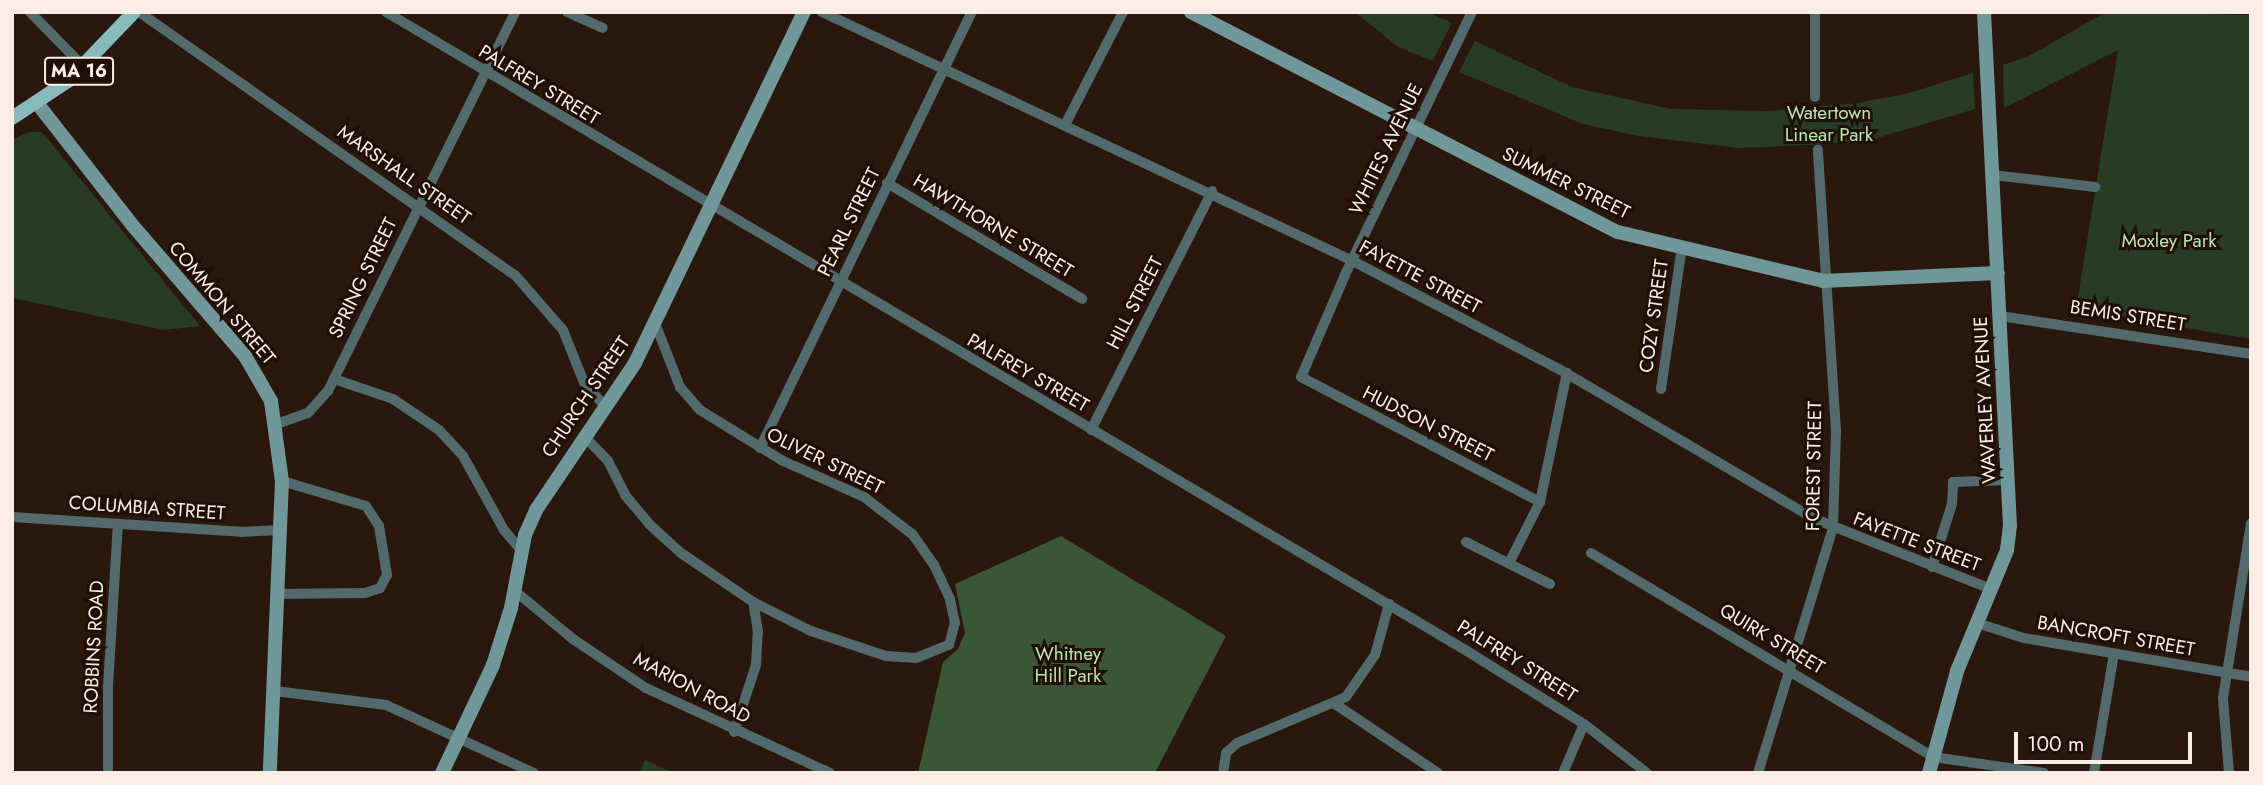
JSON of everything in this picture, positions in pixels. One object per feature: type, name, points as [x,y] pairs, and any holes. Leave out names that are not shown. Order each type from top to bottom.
[{"type":"main road","name":"MA 16","points":[[12,118],[37,103],[84,66],[137,12]]},
{"type":"street","points":[[30,12],[84,66]]},
{"type":"street","name":"MARSHALL STREET","points":[[137,12],[515,275],[539,299],[563,330],[585,385],[606,407]]},
{"type":"street","name":"PALFREY STREET","points":[[386,12],[711,207],[1389,604],[1584,724],[1647,773]]},
{"type":"street","name":"SPRING STREET","points":[[277,424],[315,407],[334,379],[515,12]]},
{"type":"street","points":[[567,12],[603,28]]},
{"type":"street","name":"CHURCH STREET","points":[[442,773],[493,665],[515,591],[521,550],[543,496],[606,407],[655,323],[804,12]]},
{"type":"street","name":"FAYETTE STREET","points":[[822,12],[1212,191],[1351,260],[1567,373],[1833,527],[1991,589]]},
{"type":"street","name":"PEARL STREET","points":[[760,448],[972,12]]},
{"type":"street","points":[[1066,123],[1122,12]]},
{"type":"street","name":"SUMMER STREET","points":[[1191,12],[1618,232],[1823,281],[1998,274]]},
{"type":"street","name":"WHITES AVENUE","points":[[1301,377],[1306,356],[1472,12]]},
{"type":"street","points":[[1815,12],[1815,97]]},
{"type":"street","name":"WAVERLEY AVENUE","points":[[1929,773],[1977,623],[2008,541],[2009,480],[1984,12]]},
{"type":"street","name":"COMMON STREET","points":[[37,103],[134,227],[255,369],[277,424],[282,481],[270,773]]},
{"type":"street","name":"FOREST STREET","points":[[1758,773],[1833,527],[1836,431],[1823,281],[1818,150]]},
{"type":"street","points":[[1993,175],[2095,187]]},
{"type":"street","name":"HAWTHORNE STREET","points":[[887,183],[1082,299]]},
{"type":"street","name":"HILL STREET","points":[[1091,430],[1212,191]]},
{"type":"street","name":"COZY STREET","points":[[1661,389],[1682,247]]},
{"type":"street","name":"BEMIS STREET","points":[[2000,316],[2251,354]]},
{"type":"street","name":"OLIVER STREET","points":[[655,323],[673,372],[689,399],[714,421],[760,448],[864,497],[912,534],[934,565],[950,599],[955,623],[949,645],[916,658],[886,656],[811,631],[753,603]]},
{"type":"street","points":[[1509,563],[1540,502],[1567,373]]},
{"type":"street","name":"HUDSON STREET","points":[[1301,377],[1540,502]]},
{"type":"street","points":[[334,379],[411,408],[439,430],[463,456],[504,530],[521,550]]},
{"type":"street","points":[[586,436],[608,461],[625,495],[649,524],[681,553],[753,603],[758,632],[756,665],[734,732]]},
{"type":"street","points":[[1932,567],[1952,504],[1953,482],[2009,480]]},
{"type":"street","points":[[278,594],[365,593],[380,588],[387,575],[379,526],[366,506],[282,481]]},
{"type":"street","name":"COLUMBIA STREET","points":[[12,517],[279,530]]},
{"type":"street","points":[[2229,773],[2223,713],[2226,673],[2251,523]]},
{"type":"street","name":"ROBBINS ROAD","points":[[108,773],[108,686],[118,524]]},
{"type":"street","points":[[1466,542],[1550,584]]},
{"type":"street","name":"QUIRK STREET","points":[[1591,553],[1933,757]]},
{"type":"street","name":"MARION ROAD","points":[[515,591],[573,639],[646,688],[734,732],[830,773]]},
{"type":"street","points":[[1223,773],[1226,753],[1237,743],[1335,704],[1362,678],[1382,634],[1389,604]]},
{"type":"street","name":"BANCROFT STREET","points":[[1977,623],[2024,638],[2251,677]]},
{"type":"street","points":[[2094,773],[2114,654]]},
{"type":"street","points":[[275,691],[364,699],[407,712],[534,773]]},
{"type":"street","points":[[1335,704],[1438,773]]},
{"type":"street","points":[[1563,773],[1584,724]]},
{"type":"street","points":[[1933,757],[2044,773]]},
{"type":"green space","points":[[1355,12],[1427,12],[1452,23],[1433,61],[1398,47]]},
{"type":"green space","name":"Moxley Park","points":[[2106,12],[2251,15],[2251,339],[2076,309],[2118,50],[2004,108],[2003,65],[2029,56]]},
{"type":"green space","name":"Watertown Linear Park","points":[[1475,41],[1572,87],[1671,109],[1768,111],[1858,103],[1909,93],[1973,73],[1975,109],[1877,138],[1828,144],[1739,148],[1639,136],[1583,124],[1459,72]]},
{"type":"green space","points":[[30,132],[42,132],[200,326],[164,330],[12,298],[12,139]]},
{"type":"green space","name":"Whitney Hill Park","points":[[1061,536],[1226,636],[1155,773],[918,773],[943,662],[958,649],[965,633],[955,584]]},
{"type":"green space","points":[[645,760],[674,773],[639,773]]}]
